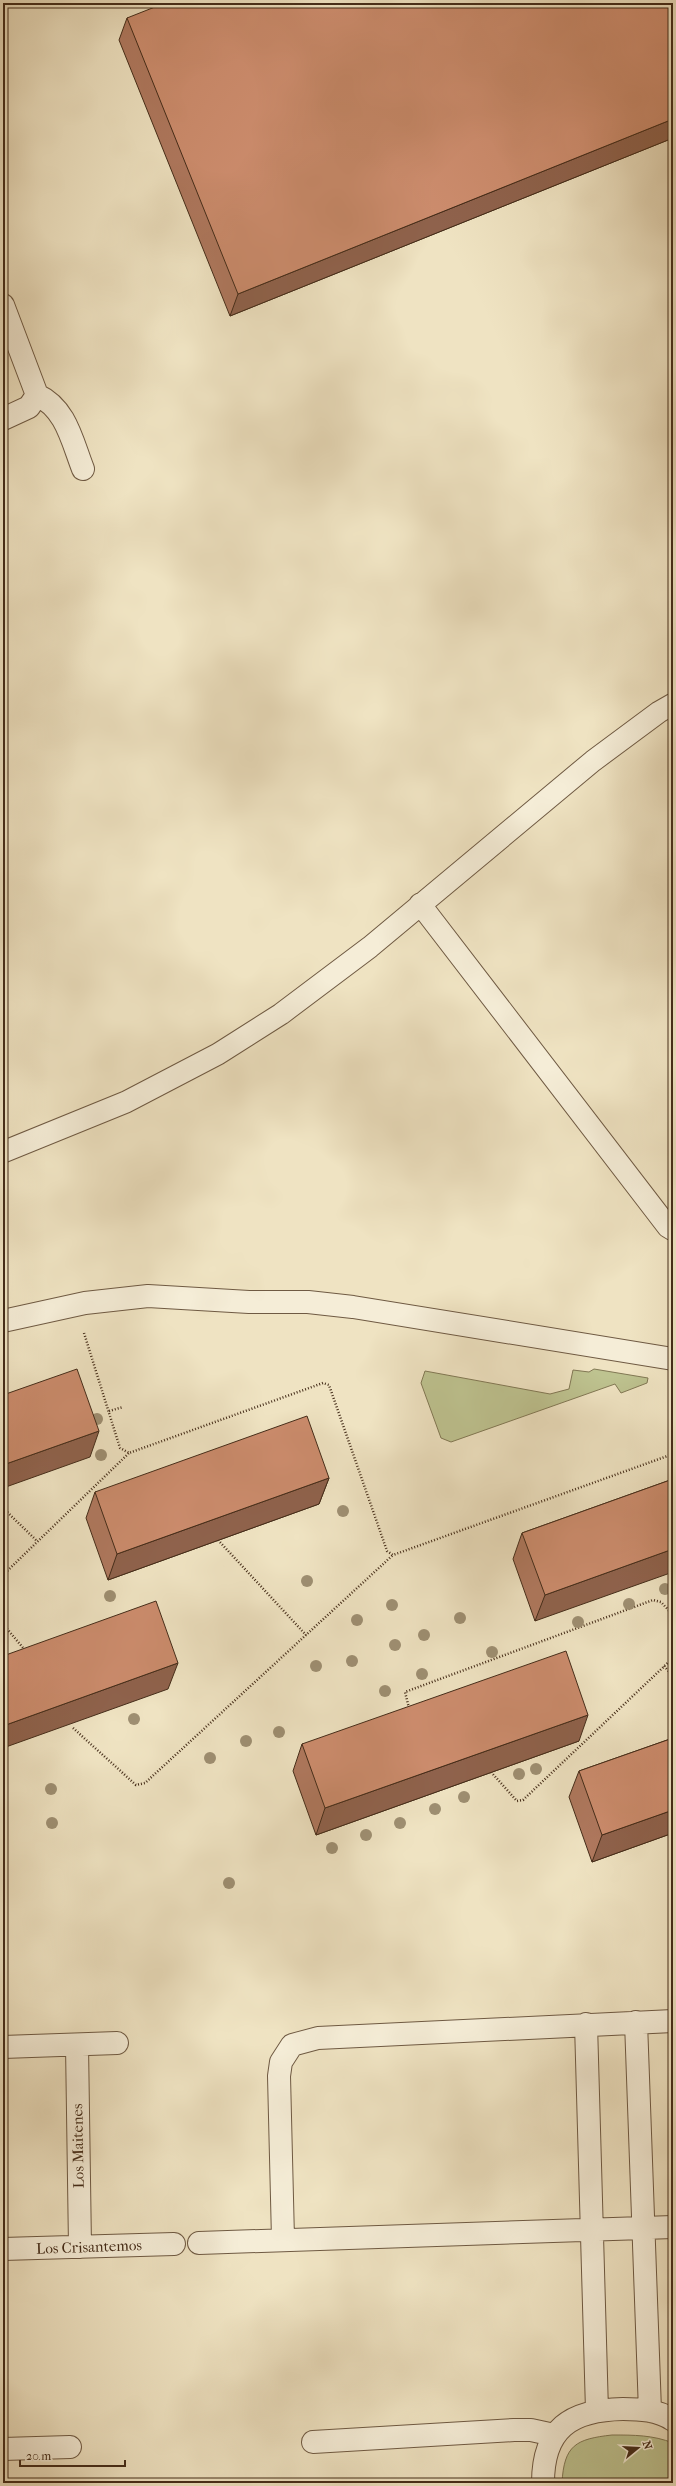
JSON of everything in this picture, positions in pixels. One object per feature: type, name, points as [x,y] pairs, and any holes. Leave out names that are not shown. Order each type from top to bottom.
[{"type":"street","points":[[3,305],[36,395],[48,400],[63,417],[83,469]]},
{"type":"street","points":[[5,418],[29,407],[36,395]]},
{"type":"street","points":[[3,1322],[85,1303],[141,1297],[249,1302],[308,1302],[361,1308],[673,1359]]},
{"type":"street","points":[[283,2239],[279,2076],[281,2062],[292,2045],[318,2038],[673,2021]]},
{"type":"street","points":[[636,2022],[642,2228],[650,2411]]},
{"type":"street","points":[[586,2024],[593,2229],[596,2411]]},
{"type":"street","points":[[3,2047],[117,2043]]},
{"type":"street","name":"Los Maitenes","points":[[77,2045],[80,2247]]},
{"type":"street","points":[[199,2244],[283,2239],[673,2227]]},
{"type":"street","name":"Los Crisantemos","points":[[3,2249],[174,2244]]},
{"type":"street","points":[[543,2483],[545,2453],[554,2435],[571,2420],[596,2411],[650,2411],[673,2420]]},
{"type":"street","points":[[314,2442],[514,2430],[531,2430],[554,2435]]},
{"type":"street","points":[[3,2449],[70,2447]]},
{"type":"lane","points":[[3,1152],[126,1102],[218,1054],[288,1009],[370,947],[593,762],[659,712],[673,704]]},
{"type":"lane","points":[[420,904],[668,1228],[673,1230]]},
{"type":"path","points":[[83,1330],[120,1448],[129,1453]]},
{"type":"path","points":[[3,1575],[129,1453],[323,1383],[329,1385],[387,1551],[393,1555]]},
{"type":"path","points":[[109,1411],[123,1407]]},
{"type":"path","points":[[72,1728],[136,1785],[145,1783],[393,1555],[673,1454]]},
{"type":"path","points":[[3,1508],[37,1541]]},
{"type":"path","points":[[218,1540],[306,1635]]},
{"type":"path","points":[[411,1713],[405,1692],[653,1600],[661,1602],[673,1615]]},
{"type":"path","points":[[3,1624],[28,1654]]},
{"type":"path","points":[[491,1772],[517,1801],[523,1800],[673,1658]]},
{"type":"path","points":[[664,1666],[673,1676]]},
{"type":"green space","points":[[594,1369],[648,1378],[647,1383],[621,1393],[615,1384],[451,1442],[441,1438],[421,1383],[425,1371],[550,1394],[569,1389],[573,1370],[589,1372]]},
{"type":"green space","points":[[612,2435],[636,2435],[666,2440],[673,2443],[673,2483],[562,2483],[563,2470],[566,2460],[569,2452],[574,2446],[589,2439]]},
{"type":"building","points":[[165,3],[673,3],[673,119],[238,294],[127,18]]},
{"type":"building","points":[[77,1369],[99,1431],[3,1465],[3,1395]]},
{"type":"building","points":[[307,1416],[329,1478],[117,1554],[95,1492]]},
{"type":"building","points":[[673,1479],[673,1549],[545,1595],[522,1533]]},
{"type":"building","points":[[156,1601],[178,1663],[3,1726],[3,1656]]},
{"type":"building","points":[[566,1651],[588,1715],[325,1808],[302,1744]]},
{"type":"building","points":[[673,1738],[673,1810],[602,1835],[579,1771]]}]
